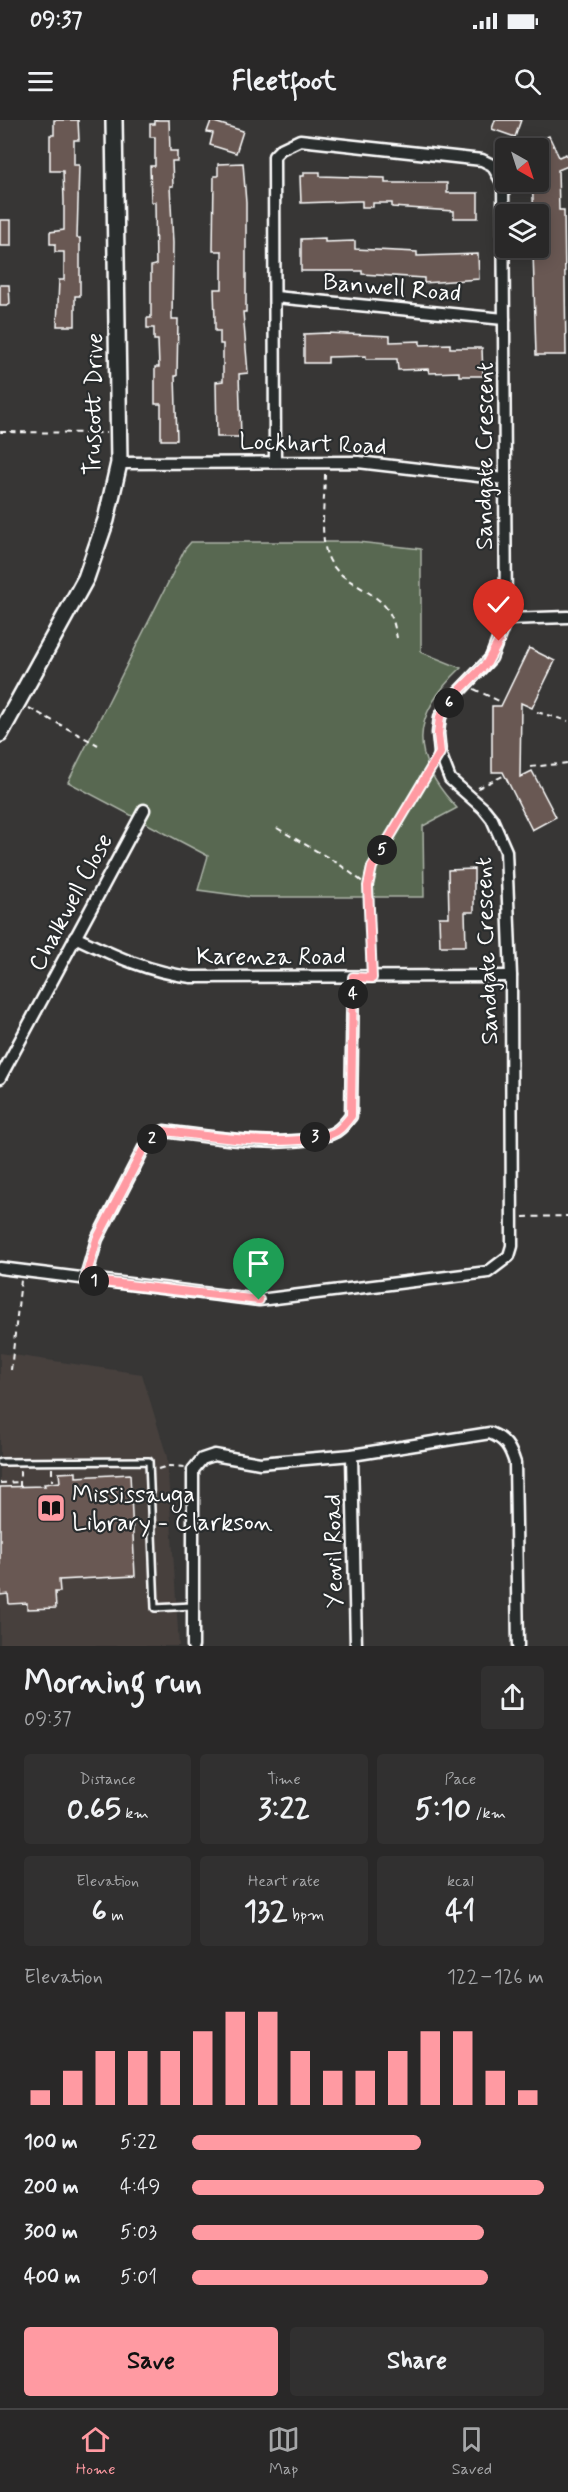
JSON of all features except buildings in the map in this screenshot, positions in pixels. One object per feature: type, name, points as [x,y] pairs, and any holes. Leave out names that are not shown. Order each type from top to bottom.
[{"type":"street","name":"Truscott Drive","points":[[0,734],[86,578],[101,539],[119,463],[114,120]]},
{"type":"street","name":"Sandgate Crescent","points":[[0,1268],[267,1300],[488,1272],[509,1256],[512,1217],[511,976],[506,851],[492,819],[468,793],[450,779],[440,753],[438,734],[440,717],[450,700],[490,658],[506,619],[503,184],[492,165],[482,160],[300,140],[281,149],[274,156],[275,462]]},
{"type":"street","name":"Banwell Road","points":[[275,297],[504,319]]},
{"type":"street","name":"Lockhart Road","points":[[119,463],[358,462],[504,479]]},
{"type":"street","points":[[506,619],[568,617]]},
{"type":"street","name":"Chalkwell Close","points":[[0,1078],[144,810]]},
{"type":"street","name":"Karenza Road","points":[[75,937],[124,960],[168,974],[191,977],[511,976]]},
{"type":"street","points":[[85,1280],[97,1239],[145,1146],[164,1131],[278,1141],[330,1135],[344,1126],[351,1116],[353,977]]},
{"type":"street","points":[[194,1646],[193,1467],[202,1459],[214,1455],[260,1463],[352,1455],[490,1433],[501,1437],[510,1449],[515,1462],[518,1646]]},
{"type":"street","name":"Yeovil Road","points":[[352,1455],[356,1646]]},
{"type":"lane","points":[[0,1462],[149,1461],[154,1608],[194,1605]]},
{"type":"path","points":[[0,432],[119,433]]},
{"type":"path","points":[[325,462],[327,556],[343,576],[381,601],[388,610],[397,638]]},
{"type":"path","points":[[466,685],[501,702]]},
{"type":"path","points":[[18,702],[98,746]]},
{"type":"path","points":[[537,712],[568,721]]},
{"type":"path","points":[[372,978],[368,886],[372,867],[440,753]]},
{"type":"path","points":[[530,767],[568,764]]},
{"type":"path","points":[[468,793],[505,775]]},
{"type":"path","points":[[277,828],[339,864],[368,886]]},
{"type":"path","points":[[512,1217],[568,1216]]},
{"type":"path","points":[[11,1370],[22,1272]]},
{"type":"path","points":[[51,1463],[52,1481]]},
{"type":"path","points":[[150,1472],[168,1466],[193,1467]]},
{"type":"path","points":[[0,1483],[20,1484],[20,1470],[31,1471]]},
{"type":"shaded area","points":[[0,1353],[142,1374],[167,1457],[179,1646],[0,1646]]},
{"type":"green space","points":[[191,542],[358,542],[421,549],[421,652],[461,668],[432,703],[425,720],[422,737],[424,754],[430,771],[457,808],[423,826],[424,897],[250,897],[198,890],[208,856],[68,782],[185,549]]},
{"type":"place","name":"Mississauga Library - Clarkson","points":[[51,1508]]},
{"type":"route","points":[[259,1300],[85,1280],[97,1239],[145,1146],[164,1131],[270,1142],[330,1135],[344,1126],[351,1116],[353,977],[372,978],[368,886],[372,867],[440,753],[438,734],[440,717],[450,700],[487,663],[499,641]]}]
